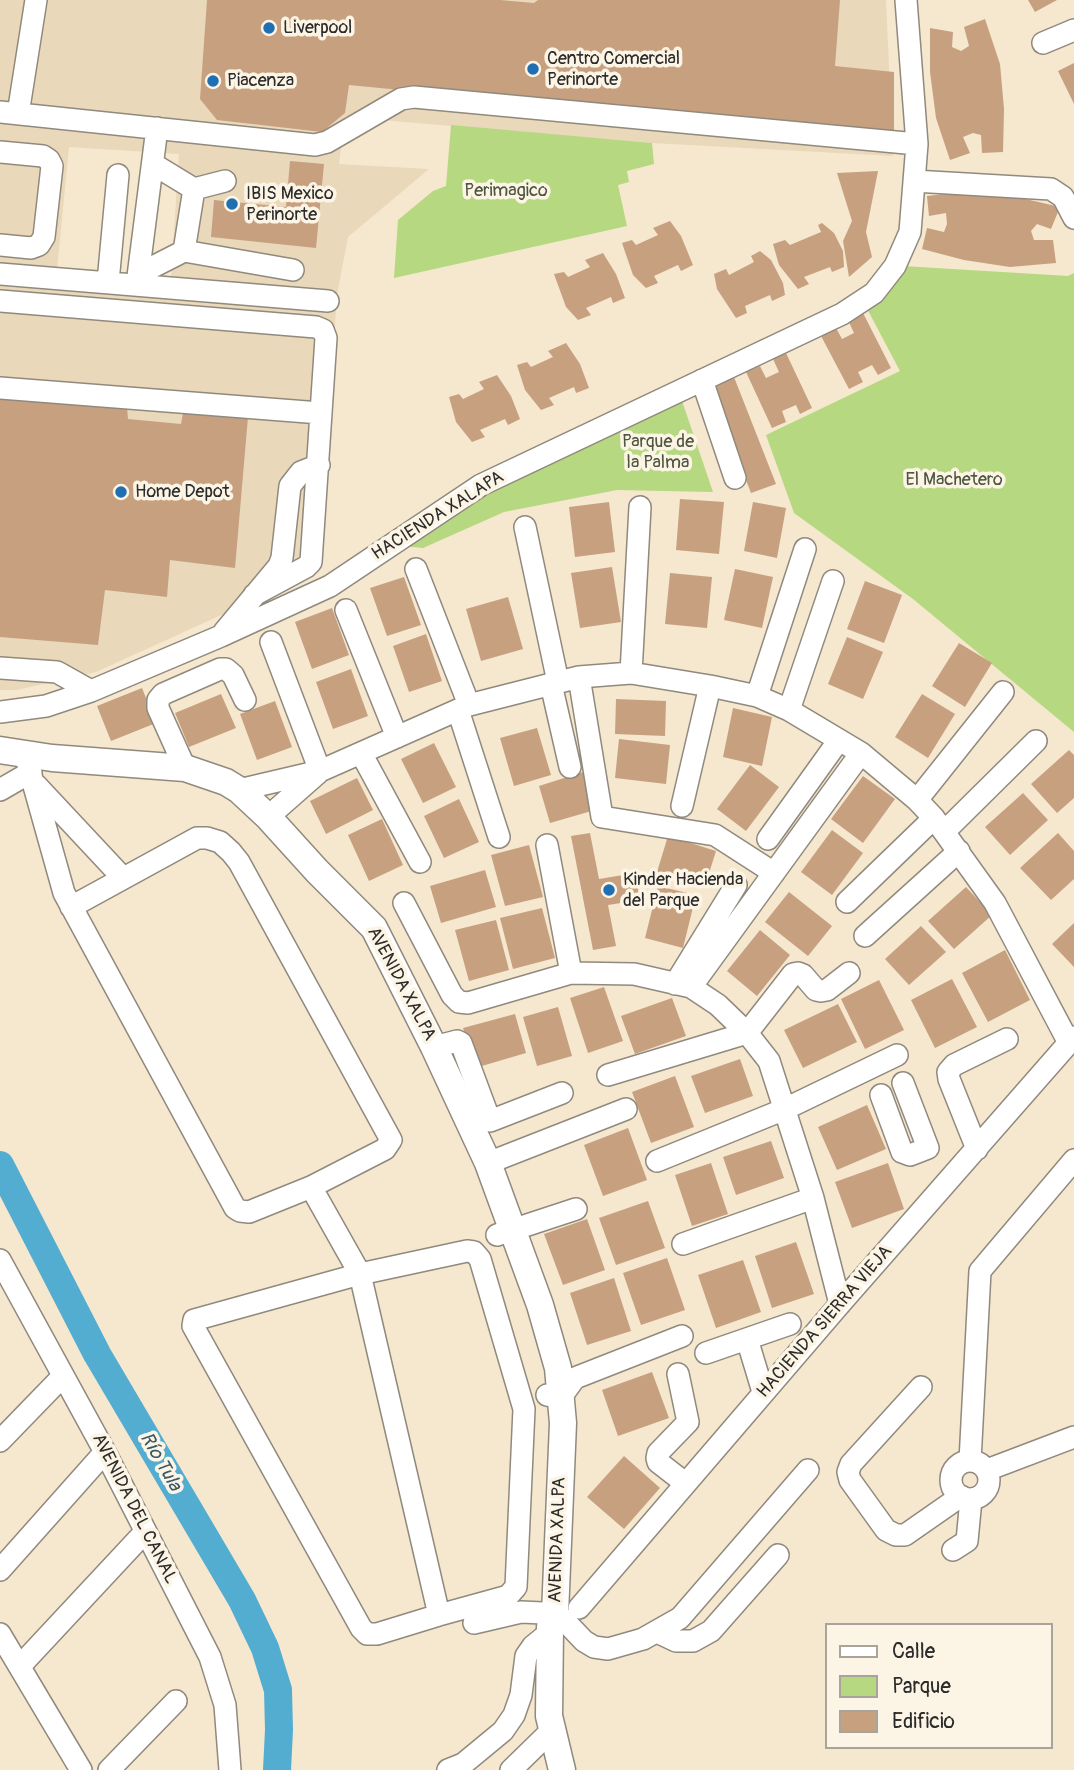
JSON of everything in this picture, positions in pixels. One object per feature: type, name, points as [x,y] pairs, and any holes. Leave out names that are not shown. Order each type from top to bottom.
[{"type":"main road","name":"AVENIDA XALPA","points":[[22,765],[185,768],[212,776],[239,790],[268,817],[374,928],[480,1167],[505,1232],[540,1306],[558,1368],[554,1396],[563,1423],[549,1716],[562,1770]]},
{"type":"street","name":"HACIENDA XALAPA","points":[[0,712],[46,706],[91,691],[330,586],[481,485],[842,314],[874,293],[895,266],[910,232],[917,144],[905,0]]},
{"type":"street","points":[[28,2],[9,113],[316,145],[327,142],[401,99],[414,97],[917,144]]},
{"type":"street","points":[[1043,43],[1074,30]]},
{"type":"street","points":[[138,279],[157,128]]},
{"type":"street","points":[[0,152],[43,156],[52,166],[44,237],[39,245],[30,248],[0,245]]},
{"type":"street","points":[[153,164],[194,189],[225,181]]},
{"type":"street","points":[[108,282],[118,175]]},
{"type":"street","points":[[914,181],[1051,189],[1063,197],[1074,218]]},
{"type":"street","points":[[184,251],[194,189]]},
{"type":"street","points":[[138,279],[184,251],[293,270]]},
{"type":"street","points":[[0,274],[108,282],[138,279],[205,291],[328,300]]},
{"type":"street","points":[[202,317],[205,291]]},
{"type":"street","points":[[0,300],[316,327],[323,330],[326,338],[311,562],[254,595]]},
{"type":"street","points":[[702,380],[735,478]]},
{"type":"street","points":[[0,388],[320,413]]},
{"type":"street","points":[[221,636],[279,566],[290,486],[301,471],[319,465]]},
{"type":"street","points":[[631,673],[640,507]]},
{"type":"street","points":[[525,527],[563,681],[602,817],[715,835],[774,873]]},
{"type":"street","points":[[757,696],[805,550]]},
{"type":"street","points":[[416,569],[463,708],[499,837]]},
{"type":"street","points":[[789,710],[833,582]]},
{"type":"street","points":[[346,610],[397,737]]},
{"type":"street","points":[[271,642],[320,771]]},
{"type":"street","points":[[0,668],[57,672],[91,691]]},
{"type":"street","points":[[185,768],[158,708],[158,700],[163,694],[220,669],[226,669],[233,676],[245,700]]},
{"type":"street","points":[[239,790],[320,771],[463,708],[563,681],[631,673],[757,696],[789,710],[861,753],[917,800],[940,825],[996,903],[1072,1040]]},
{"type":"street","points":[[563,681],[570,766]]},
{"type":"street","points":[[682,806],[710,686]]},
{"type":"street","points":[[917,800],[1003,692]]},
{"type":"street","points":[[768,839],[839,740]]},
{"type":"street","points":[[846,902],[1036,741]]},
{"type":"street","points":[[361,753],[419,862]]},
{"type":"street","points":[[683,986],[774,873],[861,753]]},
{"type":"street","points":[[0,790],[22,765]]},
{"type":"street","points":[[22,765],[123,878]]},
{"type":"street","points":[[22,765],[58,881],[71,907],[234,1208],[249,1212],[311,1187],[385,1149],[391,1140],[239,862],[220,842],[197,838],[71,907]]},
{"type":"street","points":[[268,817],[320,771]]},
{"type":"street","points":[[547,845],[571,973]]},
{"type":"street","points":[[865,936],[959,851]]},
{"type":"street","points":[[683,986],[736,885]]},
{"type":"street","points":[[404,903],[452,995],[459,1002],[468,1003],[571,973],[634,974],[683,986],[718,1005],[747,1033],[769,1061],[813,1198],[840,1304]]},
{"type":"street","points":[[608,1075],[747,1033],[793,974],[803,975],[816,990],[821,991],[827,990],[849,972]]},
{"type":"street","points":[[976,1149],[948,1072],[954,1065],[1007,1039]]},
{"type":"street","name":"HACIENDA SIERRA VIEJA","points":[[455,1767],[503,1731],[514,1715],[526,1656],[555,1619],[685,1483],[1072,1040]]},
{"type":"street","points":[[426,1050],[457,1041],[461,1043],[490,1121],[562,1093]]},
{"type":"street","points":[[657,1161],[785,1109],[897,1055]]},
{"type":"street","points":[[903,1083],[945,1185]]},
{"type":"street","points":[[881,1095],[902,1152],[910,1155],[928,1148]]},
{"type":"street","points":[[480,1167],[626,1109]]},
{"type":"street","points":[[921,1387],[851,1464],[848,1472],[850,1480],[886,1530],[897,1535],[905,1535],[966,1497],[980,1496],[987,1489],[989,1479],[979,1465],[980,1271],[1074,1160]]},
{"type":"street","points":[[311,1187],[360,1274],[439,1615]]},
{"type":"street","points":[[683,1244],[813,1198]]},
{"type":"street","points":[[505,1232],[576,1209]]},
{"type":"street","points":[[467,1251],[474,1252],[480,1259],[523,1409],[516,1587],[508,1597],[439,1615],[377,1634],[367,1634],[361,1628],[193,1326],[194,1320],[360,1274],[467,1251]]},
{"type":"street","name":"AVENIDA DEL CANAL","points":[[0,1260],[105,1452],[210,1657],[225,1705],[230,1770]]},
{"type":"street","points":[[706,1353],[790,1324]]},
{"type":"street","points":[[554,1396],[575,1378],[682,1336]]},
{"type":"street","points":[[747,1339],[763,1392]]},
{"type":"street","points":[[678,1374],[688,1422],[658,1453],[657,1458],[658,1462],[685,1483]]},
{"type":"street","points":[[0,1441],[63,1376]]},
{"type":"street","points":[[966,1497],[954,1489],[951,1480],[954,1470],[961,1463],[979,1465],[1074,1437]]},
{"type":"street","points":[[0,1570],[105,1452]]},
{"type":"street","points":[[474,1623],[521,1612],[563,1619],[584,1641],[594,1647],[608,1649],[633,1643],[657,1632],[680,1618],[808,1469]]},
{"type":"street","points":[[953,1550],[967,1541],[966,1497]]},
{"type":"street","points":[[20,1666],[145,1532]]},
{"type":"street","points":[[657,1632],[676,1640],[693,1641],[711,1631],[778,1555]]},
{"type":"street","points":[[0,1634],[20,1666],[70,1766]]},
{"type":"street","points":[[109,1770],[176,1701]]},
{"type":"street","points":[[511,1770],[552,1730]]},
{"type":"street","points":[[433,1770],[455,1767]]},
{"type":"shaded area","points":[[0,0],[886,0],[893,156],[652,143],[345,117],[339,164],[429,169],[348,237],[337,295],[318,571],[96,672],[17,690],[0,690]],"holes":[[[69,147],[179,154],[171,279],[57,270]]]},
{"type":"green space","name":"Perimagico","points":[[451,125],[652,143],[654,164],[627,171],[629,182],[618,185],[627,226],[394,278],[398,220],[433,191],[446,186]]},
{"type":"green space","name":"El Machetero","points":[[903,266],[1068,276],[1074,273],[1074,732],[913,599],[794,513],[766,435],[900,371],[864,303]]},
{"type":"green space","name":"Parque de la Palma","points":[[681,398],[713,492],[617,490],[504,512],[423,548],[401,546],[494,486]]},
{"type":"building","name":"Centro Comercial Perinorte","points":[[207,0],[500,0],[534,3],[538,0],[840,0],[835,66],[894,72],[894,138],[349,85],[345,113],[322,132],[217,120],[200,99]]},
{"type":"building","points":[[1028,0],[1057,0],[1035,12]]},
{"type":"building","points":[[985,19],[1000,64],[1004,109],[1003,152],[982,153],[981,135],[973,133],[963,137],[970,153],[950,160],[936,118],[930,72],[930,28],[953,32],[952,47],[961,51],[969,46],[964,27]]},
{"type":"building","points":[[1074,63],[1074,104],[1058,71]]},
{"type":"building","name":"IBIS Mexico Perinorte","points":[[290,161],[324,164],[316,248],[211,237],[214,200],[286,207]]},
{"type":"building","points":[[878,171],[866,232],[872,257],[849,277],[843,241],[852,221],[837,173]]},
{"type":"building","points":[[971,191],[1017,197],[1060,207],[1051,229],[1037,224],[1031,231],[1034,240],[1053,240],[1056,263],[1010,267],[964,260],[922,249],[927,228],[944,232],[947,224],[946,213],[929,216],[927,196]]},
{"type":"building","points":[[670,221],[681,236],[693,265],[681,271],[678,265],[654,276],[658,283],[646,288],[633,275],[622,243],[632,240],[636,245],[658,235],[653,228]]},
{"type":"building","points":[[822,223],[834,233],[843,251],[844,267],[832,272],[830,267],[804,277],[809,284],[798,289],[779,265],[773,244],[785,240],[790,245],[821,232],[818,225]]},
{"type":"building","points":[[760,251],[771,260],[783,283],[785,295],[772,301],[770,295],[745,306],[747,313],[736,318],[717,289],[714,274],[726,269],[729,275],[754,262],[751,256]]},
{"type":"building","points":[[603,253],[616,274],[625,298],[613,303],[611,297],[586,308],[591,315],[578,320],[566,307],[554,274],[564,272],[568,277],[590,267],[585,260]]},
{"type":"building","points":[[863,313],[891,368],[878,375],[872,365],[858,372],[863,382],[849,389],[820,334],[835,326],[842,339],[854,333],[848,320]]},
{"type":"building","points":[[566,343],[580,364],[589,388],[576,393],[574,387],[549,398],[554,405],[541,410],[525,390],[517,365],[527,362],[531,367],[553,357],[548,351]]},
{"type":"building","points":[[786,353],[812,408],[800,414],[796,405],[782,411],[786,422],[772,428],[746,372],[760,366],[766,378],[779,372],[773,359]]},
{"type":"building","points":[[497,375],[511,396],[520,419],[508,425],[505,419],[480,430],[485,437],[472,442],[456,422],[449,397],[459,394],[463,399],[484,389],[479,382]]},
{"type":"building","points":[[734,377],[776,484],[751,493],[710,386]]},
{"type":"building","name":"Home Depot","points":[[0,395],[127,406],[128,419],[181,424],[183,413],[248,417],[235,568],[170,560],[167,597],[105,590],[98,645],[0,637]]},
{"type":"building","points":[[680,499],[724,502],[719,554],[676,550]]},
{"type":"building","points":[[609,502],[615,552],[575,557],[569,507]]},
{"type":"building","points":[[753,502],[786,508],[777,558],[744,551]]},
{"type":"building","points":[[612,567],[621,622],[580,628],[571,573]]},
{"type":"building","points":[[735,569],[773,577],[762,628],[724,620]]},
{"type":"building","points":[[670,573],[712,577],[707,628],[665,624]]},
{"type":"building","points":[[404,577],[421,625],[387,636],[370,588]]},
{"type":"building","points":[[865,581],[902,595],[884,643],[847,629]]},
{"type":"building","points":[[508,597],[523,649],[481,661],[466,609]]},
{"type":"building","points":[[332,608],[349,655],[312,669],[295,622]]},
{"type":"building","points":[[426,634],[442,681],[409,692],[393,646]]},
{"type":"building","points":[[847,637],[883,652],[863,699],[828,684]]},
{"type":"building","points":[[959,643],[992,663],[965,707],[932,686]]},
{"type":"building","points":[[351,669],[368,716],[333,729],[316,682]]},
{"type":"building","points":[[142,688],[156,723],[111,741],[97,706]]},
{"type":"building","points":[[221,694],[236,728],[189,747],[175,713]]},
{"type":"building","points":[[922,694],[955,714],[928,758],[895,737]]},
{"type":"building","points":[[616,699],[666,701],[665,736],[615,734]]},
{"type":"building","points":[[275,701],[292,747],[257,760],[240,714]]},
{"type":"building","points":[[733,708],[772,717],[762,766],[723,757]]},
{"type":"building","points":[[537,728],[551,775],[514,786],[500,738]]},
{"type":"building","points":[[619,739],[670,745],[666,784],[615,778]]},
{"type":"building","points":[[434,743],[456,787],[423,803],[401,759]]},
{"type":"building","points":[[1069,750],[1074,755],[1074,798],[1057,813],[1031,784]]},
{"type":"building","points":[[750,765],[779,787],[746,831],[717,809]]},
{"type":"building","points":[[583,772],[595,810],[550,823],[539,786]]},
{"type":"building","points":[[863,776],[895,799],[863,843],[831,819]]},
{"type":"building","points":[[357,778],[373,810],[326,834],[310,801]]},
{"type":"building","points":[[1023,793],[1048,820],[1010,855],[985,827]]},
{"type":"building","points":[[459,799],[479,842],[444,858],[424,816]]},
{"type":"building","points":[[382,819],[403,865],[369,881],[348,835]]},
{"type":"building","points":[[832,830],[863,853],[832,895],[801,872]]},
{"type":"building","name":"Kinder Hacienda del Parque","points":[[590,833],[599,879],[635,873],[640,900],[608,905],[616,946],[593,950],[571,836]]},
{"type":"building","points":[[1058,833],[1074,851],[1074,879],[1051,900],[1020,868]]},
{"type":"building","points":[[668,836],[716,851],[705,886],[657,872]]},
{"type":"building","points":[[529,845],[543,897],[505,906],[491,855]]},
{"type":"building","points":[[485,870],[496,907],[441,923],[430,886]]},
{"type":"building","points":[[658,886],[696,895],[683,948],[645,938]]},
{"type":"building","points":[[966,887],[992,915],[954,949],[928,921]]},
{"type":"building","points":[[789,892],[832,926],[808,956],[765,922]]},
{"type":"building","points":[[542,908],[555,958],[513,969],[500,918]]},
{"type":"building","points":[[496,920],[509,970],[469,981],[455,930]]},
{"type":"building","points":[[1074,923],[1074,967],[1052,944]]},
{"type":"building","points":[[921,926],[946,952],[909,985],[885,959]]},
{"type":"building","points":[[760,930],[790,955],[757,996],[727,971]]},
{"type":"building","points":[[1005,950],[1030,1000],[988,1022],[962,973]]},
{"type":"building","points":[[952,979],[977,1027],[935,1048],[911,1000]]},
{"type":"building","points":[[879,980],[904,1030],[865,1049],[841,999]]},
{"type":"building","points":[[604,987],[623,1041],[588,1053],[570,998]]},
{"type":"building","points":[[672,998],[686,1036],[635,1054],[621,1016]]},
{"type":"building","points":[[838,1004],[857,1042],[803,1068],[784,1030]]},
{"type":"building","points":[[558,1007],[572,1056],[537,1066],[523,1017]]},
{"type":"building","points":[[515,1014],[526,1053],[475,1068],[463,1028]]},
{"type":"building","points":[[740,1059],[753,1096],[705,1113],[691,1076]]},
{"type":"building","points":[[675,1076],[694,1127],[651,1143],[632,1092]]},
{"type":"building","points":[[867,1105],[886,1149],[837,1170],[818,1127]]},
{"type":"building","points":[[628,1128],[647,1180],[603,1196],[584,1145]]},
{"type":"building","points":[[771,1141],[784,1178],[736,1195],[723,1157]]},
{"type":"building","points":[[711,1163],[728,1214],[692,1226],[675,1175]]},
{"type":"building","points":[[888,1163],[904,1209],[852,1228],[835,1182]]},
{"type":"building","points":[[648,1201],[665,1248],[616,1265],[599,1218]]},
{"type":"building","points":[[587,1219],[605,1270],[563,1285],[544,1234]]},
{"type":"building","points":[[796,1242],[814,1294],[772,1308],[755,1256]]},
{"type":"building","points":[[667,1258],[685,1310],[641,1325],[623,1273]]},
{"type":"building","points":[[743,1260],[761,1312],[716,1328],[698,1275]]},
{"type":"building","points":[[614,1278],[631,1331],[587,1345],[570,1293]]},
{"type":"building","points":[[652,1372],[669,1418],[618,1436],[602,1390]]},
{"type":"building","points":[[624,1456],[660,1488],[624,1529],[587,1497]]},
{"type":"waterway","name":"Río Tula","points":[[0,1165],[97,1354],[242,1600],[265,1648],[278,1690],[277,1770]]},
{"type":"place","name":"Liverpool","points":[[269,28]]},
{"type":"place","name":"Centro Comercial Perinorte","points":[[533,69]]},
{"type":"place","name":"Piacenza","points":[[213,81]]},
{"type":"place","name":"IBIS Mexico Perinorte","points":[[232,204]]},
{"type":"place","name":"Home Depot","points":[[121,492]]},
{"type":"place","name":"Kinder Hacienda del Parque","points":[[609,890]]}]
